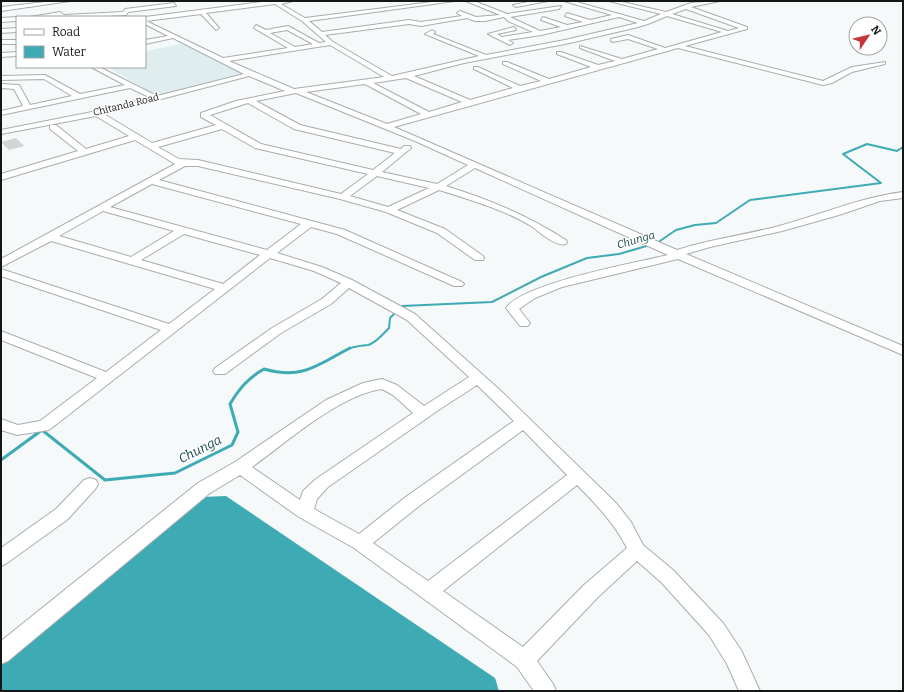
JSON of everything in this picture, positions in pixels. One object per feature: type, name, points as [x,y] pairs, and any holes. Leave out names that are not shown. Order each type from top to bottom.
[{"type":"street","points":[[1,15],[67,1]]},
{"type":"street","points":[[146,22],[202,12],[290,1]]},
{"type":"street","points":[[392,1],[404,8]]},
{"type":"street","points":[[304,20],[404,8],[433,2],[452,1]]},
{"type":"street","points":[[469,1],[565,42]]},
{"type":"street","points":[[509,6],[545,1]]},
{"type":"street","points":[[567,1],[646,23]]},
{"type":"street","points":[[612,1],[668,14],[730,33]]},
{"type":"street","points":[[562,242],[533,223],[478,199],[438,187],[258,146],[204,115],[213,111],[250,101],[295,91],[407,76],[486,57],[565,42],[646,23],[668,14],[685,4],[718,1]]},
{"type":"street","points":[[274,2],[304,20],[331,43],[390,78]]},
{"type":"street","points":[[433,2],[469,16],[485,19],[508,18],[559,8]]},
{"type":"street","points":[[385,127],[469,102],[623,62],[745,28],[685,4]]},
{"type":"street","points":[[74,16],[174,5]]},
{"type":"street","points":[[210,5],[216,10]]},
{"type":"street","points":[[1,9],[48,6],[56,14]]},
{"type":"street","points":[[488,9],[503,7]]},
{"type":"street","points":[[390,9],[402,16],[411,17]]},
{"type":"street","points":[[124,11],[132,16]]},
{"type":"street","points":[[591,11],[612,17]]},
{"type":"street","points":[[202,12],[216,28]]},
{"type":"street","points":[[536,12],[547,13]]},
{"type":"street","points":[[41,16],[60,14],[63,16]]},
{"type":"street","points":[[357,14],[367,20]]},
{"type":"street","points":[[567,14],[590,22]]},
{"type":"street","points":[[502,39],[541,33],[621,15]]},
{"type":"street","points":[[320,34],[409,22],[420,24],[469,16]]},
{"type":"street","points":[[508,18],[502,27],[491,34],[526,50]]},
{"type":"street","points":[[1,20],[16,19]]},
{"type":"street","points":[[543,19],[567,27]]},
{"type":"street","points":[[146,22],[250,74],[418,139],[643,240],[903,351]]},
{"type":"street","points":[[312,28],[326,26]]},
{"type":"street","points":[[502,27],[527,27]]},
{"type":"street","points":[[256,28],[293,48]]},
{"type":"street","points":[[264,32],[288,28],[317,44]]},
{"type":"street","points":[[1,31],[16,30]]},
{"type":"street","points":[[432,32],[428,34],[486,57]]},
{"type":"street","points":[[146,42],[174,36]]},
{"type":"street","points":[[605,41],[628,37],[666,50]]},
{"type":"street","points":[[1,42],[16,42]]},
{"type":"street","points":[[223,60],[331,43]]},
{"type":"street","points":[[592,44],[582,47],[623,62]]},
{"type":"street","points":[[679,46],[823,83],[829,82],[843,73],[855,68],[882,63]]},
{"type":"street","points":[[559,53],[599,68]]},
{"type":"street","points":[[1,55],[16,54]]},
{"type":"street","points":[[505,63],[548,82]]},
{"type":"street","points":[[96,68],[156,98]]},
{"type":"street","points":[[476,68],[520,89]]},
{"type":"street","points":[[13,78],[19,72]]},
{"type":"street","name":"Chitanda Road","points":[[1,132],[97,113],[250,74]]},
{"type":"street","points":[[407,76],[469,102]]},
{"type":"street","points":[[1,78],[49,78],[79,97]]},
{"type":"street","points":[[366,82],[427,114]]},
{"type":"street","points":[[1,86],[16,87],[28,108]]},
{"type":"street","points":[[1,113],[130,86]]},
{"type":"street","points":[[250,101],[297,127],[402,152]]},
{"type":"street","points":[[97,113],[176,161],[183,163],[198,163],[343,197],[389,210],[441,231],[479,258]]},
{"type":"street","points":[[150,146],[222,126]]},
{"type":"street","points":[[53,127],[84,152]]},
{"type":"street","points":[[1,177],[135,137]]},
{"type":"street","points":[[343,197],[376,173],[418,139]]},
{"type":"street","points":[[1,265],[183,163]]},
{"type":"street","points":[[389,210],[438,187],[475,165]]},
{"type":"street","points":[[151,181],[354,236],[458,284]]},
{"type":"street","points":[[524,323],[512,308],[531,295],[558,285],[678,255],[707,244],[836,213],[878,198],[903,195]]},
{"type":"street","points":[[102,208],[318,269],[348,282],[411,317],[524,422],[610,508],[624,527],[637,550],[667,576],[716,629],[734,657],[750,691]]},
{"type":"street","points":[[1,424],[17,430],[44,426],[308,224]]},
{"type":"street","points":[[132,261],[182,230]]},
{"type":"street","points":[[50,237],[225,288]]},
{"type":"street","points":[[1,265],[171,328]]},
{"type":"street","points":[[220,371],[286,324],[331,298],[348,282]]},
{"type":"street","points":[[1,334],[107,377]]},
{"type":"street","points":[[305,512],[309,496],[322,483],[435,405],[478,378]]},
{"type":"street","points":[[1,654],[204,488],[240,467],[335,402],[374,385],[382,384],[390,386],[424,414]]},
{"type":"street","points":[[360,543],[413,501],[524,422]]},
{"type":"street","points":[[240,467],[305,512],[360,543],[524,660],[546,691]]},
{"type":"street","points":[[429,591],[578,476]]},
{"type":"street","points":[[1,558],[49,524],[90,484]]},
{"type":"street","points":[[524,660],[591,591],[637,550]]},
{"type":"shaded area","points":[[182,44],[243,73],[157,96],[110,68],[146,68],[146,51]]},
{"type":"water","points":[[226,496],[495,678],[499,691],[1,691],[1,661],[202,497]]},
{"type":"building","points":[[16,138],[24,146],[9,150],[1,142]]},
{"type":"waterway","name":"Chunga","points":[[657,243],[676,230],[695,225],[716,223],[750,200],[881,183],[843,154],[867,144],[897,151],[903,147]]},
{"type":"waterway","name":"Chunga","points":[[402,306],[492,302],[541,277],[587,258],[619,254],[650,245]]},
{"type":"waterway","name":"Chunga","points":[[348,349],[368,345],[377,340],[389,328],[390,318],[396,312]]},
{"type":"waterway","name":"Chunga","points":[[1,460],[42,430],[105,480],[175,473],[232,445],[238,432],[230,404],[244,384],[258,372],[264,369],[289,373],[300,372],[319,365],[348,349]]}]
